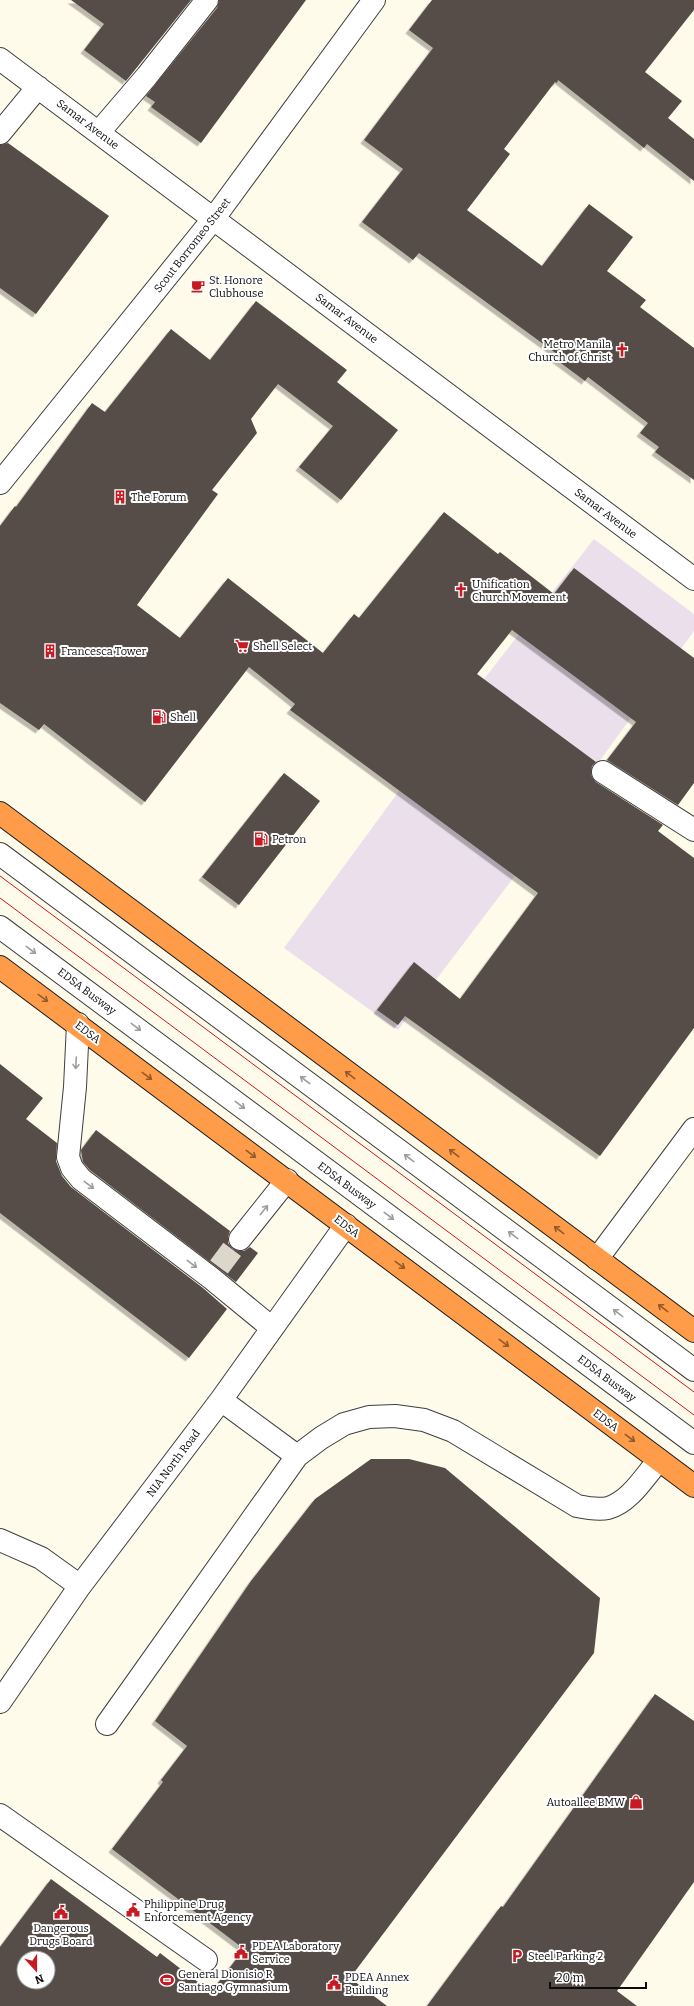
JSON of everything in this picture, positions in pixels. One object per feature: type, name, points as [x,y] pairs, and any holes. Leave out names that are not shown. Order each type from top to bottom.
[{"type":"highway","points":[[0,813],[694,1331]]},
{"type":"highway","name":"EDSA","points":[[0,967],[287,1180],[694,1486]]},
{"type":"street","points":[[98,132],[147,76],[207,0]]},
{"type":"street","name":"Scout Borromeo Street","points":[[0,483],[214,218],[374,0]]},
{"type":"street","name":"Samar Avenue","points":[[0,59],[694,579]]},
{"type":"street","points":[[0,133],[38,87]]},
{"type":"street","points":[[603,772],[694,830]]},
{"type":"street","points":[[0,854],[694,1370]]},
{"type":"street","name":"EDSA Busway","points":[[0,926],[694,1443]]},
{"type":"street","points":[[78,1024],[75,1087],[68,1157],[72,1168],[81,1179],[215,1273],[272,1328]]},
{"type":"street","points":[[597,1259],[694,1129]]},
{"type":"street","points":[[240,1239],[287,1180]]},
{"type":"street","name":"NIA North Road","points":[[0,1702],[80,1586],[221,1400],[346,1225]]},
{"type":"street","points":[[221,1400],[297,1456]]},
{"type":"street","points":[[107,1724],[297,1456],[321,1438],[344,1424],[369,1417],[395,1416],[424,1420],[453,1431],[577,1506],[595,1509],[609,1508],[624,1499],[659,1460]]},
{"type":"street","points":[[0,1540],[41,1558],[80,1586]]},
{"type":"street","points":[[0,1816],[206,1960]]},
{"type":"shaded area","points":[[594,539],[694,614],[694,631],[548,832],[398,1030],[284,948],[443,731]]},
{"type":"building","points":[[71,0],[191,0],[126,81],[84,50],[104,24]]},
{"type":"building","points":[[219,0],[306,0],[201,143],[151,107],[155,102],[146,96],[217,8]]},
{"type":"building","points":[[432,0],[694,0],[694,10],[645,72],[682,101],[668,118],[694,139],[694,181],[647,144],[644,148],[558,80],[504,149],[510,154],[467,210],[542,266],[589,204],[633,237],[607,271],[646,300],[640,307],[694,348],[694,480],[655,452],[659,447],[640,433],[648,423],[588,377],[585,381],[554,358],[557,354],[419,253],[413,260],[362,222],[403,169],[364,140],[433,48],[409,30]]},
{"type":"building","points":[[8,143],[109,216],[36,314],[0,288],[0,145]]},
{"type":"building","points":[[256,301],[347,370],[337,382],[398,430],[341,500],[299,467],[333,426],[278,384],[251,419],[257,433],[212,490],[218,494],[137,605],[180,638],[228,578],[323,653],[354,614],[359,618],[444,512],[498,554],[500,552],[554,594],[574,568],[694,658],[694,783],[678,805],[607,760],[636,722],[512,630],[477,674],[596,762],[592,766],[591,772],[592,777],[596,782],[663,825],[658,831],[694,858],[694,1028],[600,1156],[405,1016],[398,1025],[377,1010],[414,962],[460,999],[538,893],[290,710],[295,704],[249,667],[145,802],[44,724],[39,730],[0,703],[0,526],[15,506],[16,507],[92,403],[105,412],[171,329],[210,360]]},
{"type":"building","name":"Petron","points":[[284,773],[320,801],[239,905],[202,877]]},
{"type":"building","points":[[0,1064],[43,1098],[26,1119],[57,1143],[56,1161],[62,1176],[71,1187],[203,1288],[227,1309],[189,1358],[0,1213]]},
{"type":"building","points":[[96,1130],[230,1231],[228,1243],[233,1249],[244,1251],[250,1247],[258,1253],[236,1282],[90,1170],[83,1162],[81,1150]]},
{"type":"building","points":[[371,1459],[409,1459],[445,1468],[600,1598],[594,1653],[350,1978],[387,2006],[0,2006],[0,1947],[51,1879],[157,1957],[160,1953],[211,1992],[244,1949],[112,1849],[163,1782],[161,1780],[187,1746],[155,1721],[251,1581],[315,1499]]},
{"type":"building","name":"Autoallee BMW","points":[[655,1694],[694,1721],[694,1882],[617,1991],[637,2006],[427,2006],[501,1906],[503,1907]]},
{"type":"tunnel","points":[[219,1267],[240,1239]]},
{"type":"tram line","points":[[0,876],[694,1392]]},
{"type":"tram line","points":[[0,898],[694,1415]]},
{"type":"place","name":"St. Honore Clubhouse","points":[[198,286]]},
{"type":"place","name":"Metro Manila Church of Christ","points":[[622,350]]},
{"type":"place","name":"The Forum","points":[[120,497]]},
{"type":"place","name":"Unification Church Movement","points":[[461,590]]},
{"type":"place","name":"Shell Select","points":[[242,646]]},
{"type":"place","name":"Francesca Tower","points":[[50,651]]},
{"type":"place","name":"Shell","points":[[159,717]]},
{"type":"place","name":"Petron","points":[[261,839]]},
{"type":"place","name":"Autoallee BMW","points":[[636,1802]]},
{"type":"place","name":"Philippine Drug Enforcement Agency","points":[[133,1910]]},
{"type":"place","name":"Dangerous Drugs Board","points":[[61,1912]]},
{"type":"place","name":"PDEA Laboratory Service","points":[[241,1952]]},
{"type":"place","name":"Steel Parking 2","points":[[517,1956]]},
{"type":"place","name":"General Dionisio R Santiago Gymnasium","points":[[167,1980]]},
{"type":"place","name":"PDEA Annex Building","points":[[334,1983]]}]
